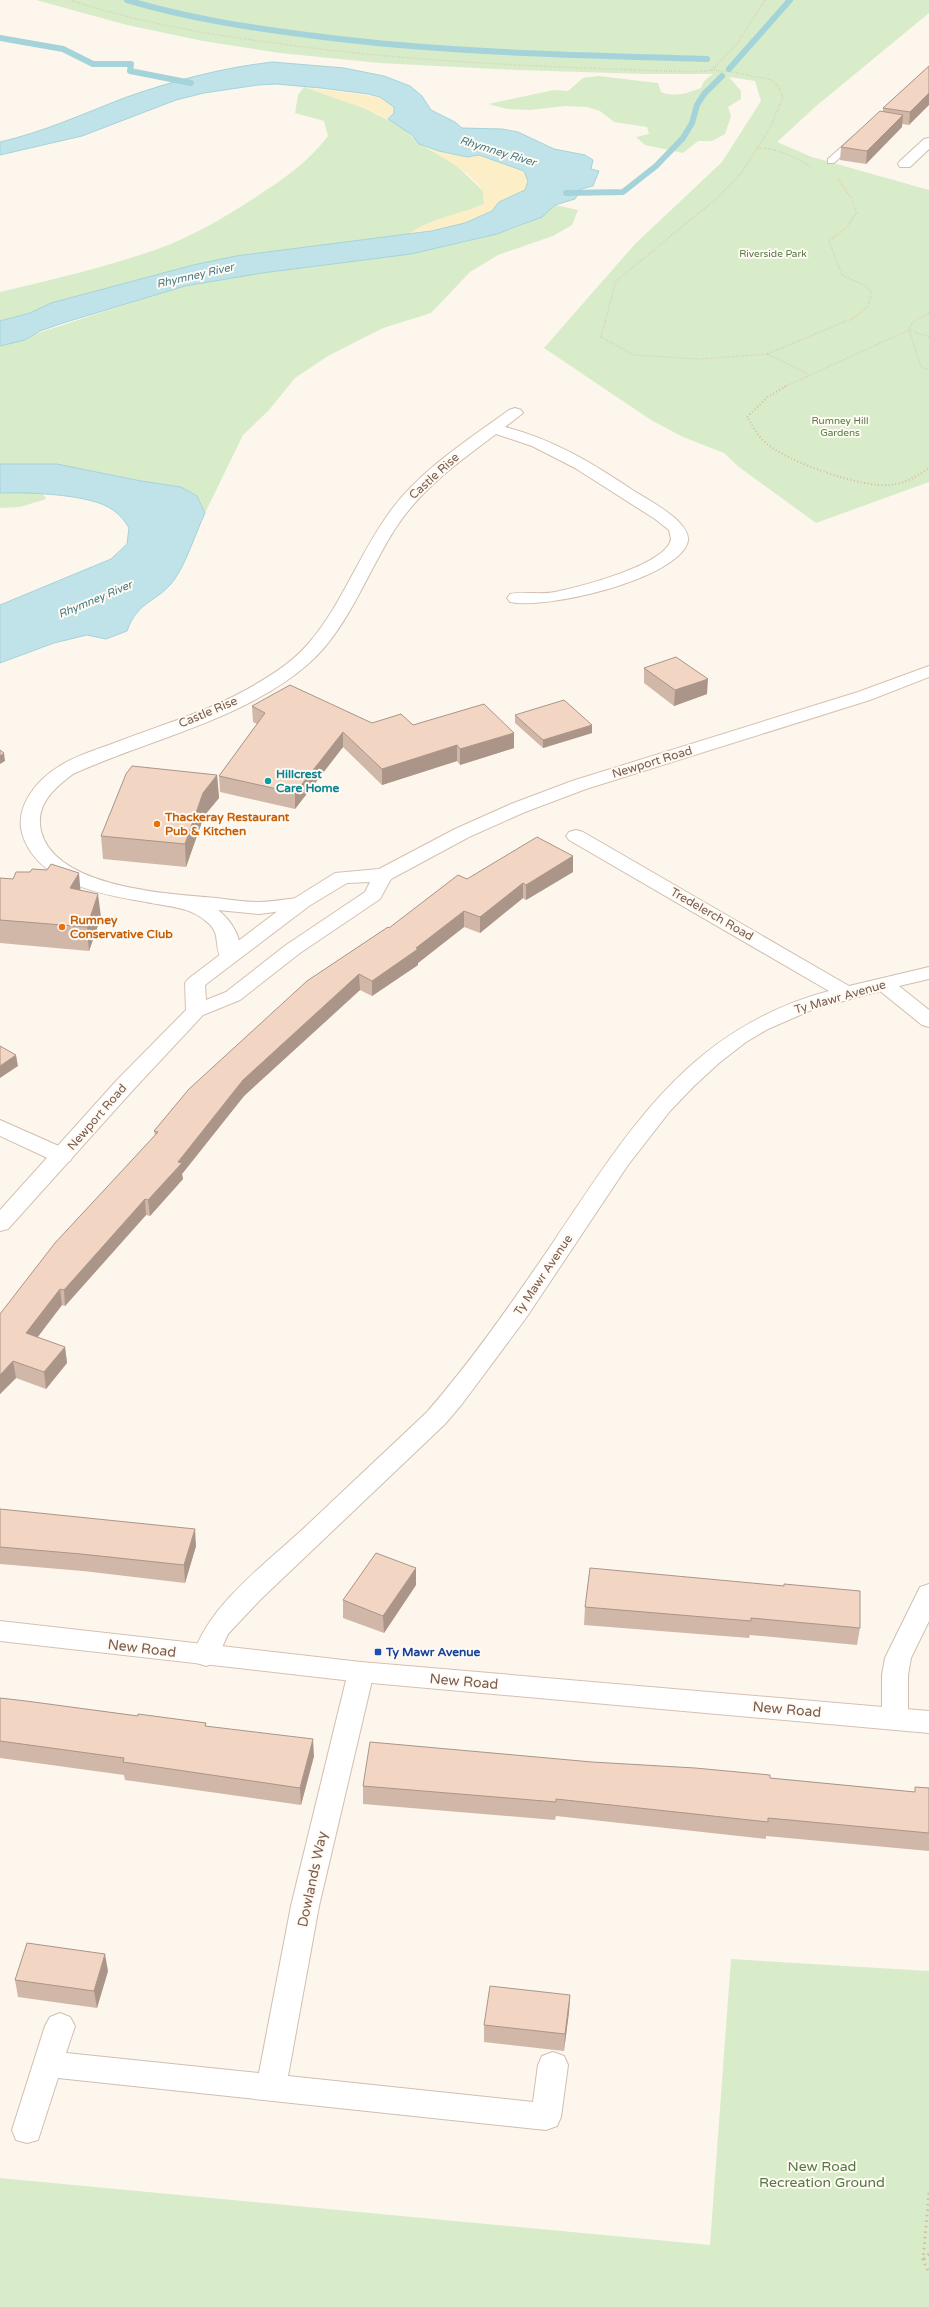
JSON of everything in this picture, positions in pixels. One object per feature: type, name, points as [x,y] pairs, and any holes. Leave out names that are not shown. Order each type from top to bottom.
[{"type":"street","points":[[905,164],[929,142]]},
{"type":"street","name":"Castle Rise","points":[[298,904],[258,908],[190,903],[110,888],[60,868],[50,860],[33,835],[31,814],[41,792],[51,780],[66,770],[238,700],[283,674],[301,661],[314,648],[328,628],[377,544],[405,503],[444,466],[515,413]]},
{"type":"street","points":[[493,429],[519,435],[547,446],[660,515],[673,524],[678,535],[679,544],[672,555],[645,570],[588,590],[554,597],[516,598]]},
{"type":"street","name":"Newport Road","points":[[196,1011],[195,983],[229,955],[298,904],[342,878],[383,875],[462,833],[579,785],[849,701],[929,671]]},
{"type":"street","name":"Tredelerch Road","points":[[576,836],[847,993]]},
{"type":"street","name":"Newport Road","points":[[0,1224],[125,1085],[196,1011],[233,996],[293,949],[373,895],[383,875]]},
{"type":"street","name":"Castle Rise","points":[[190,903],[213,915],[222,924],[228,935],[229,955]]},
{"type":"street","name":"Ty Mawr Avenue","points":[[206,1656],[211,1638],[219,1627],[251,1593],[436,1418],[457,1395],[481,1365],[521,1308],[627,1148],[677,1091],[706,1062],[740,1037],[793,1010],[847,993],[929,973]]},
{"type":"street","points":[[884,984],[929,1021]]},
{"type":"street","points":[[0,1127],[62,1156]]},
{"type":"street","points":[[895,1719],[895,1675],[898,1658],[929,1594]]},
{"type":"street","name":"New Road","points":[[0,1631],[206,1656],[361,1672],[929,1722]]},
{"type":"street","name":"Dowlands Way","points":[[271,2088],[305,1906],[361,1672]]},
{"type":"street","points":[[27,2130],[60,2026]]},
{"type":"street","points":[[48,2064],[546,2117],[553,2065]]},
{"type":"lane","points":[[831,161],[860,134]]},
{"type":"path","points":[[70,0],[125,16],[220,36],[357,55],[487,64],[696,72],[712,70],[772,80],[778,86],[783,98],[770,128],[742,172],[717,198],[616,281],[601,337],[634,355],[700,359],[767,354],[854,318],[868,306],[872,292],[864,285],[842,274],[829,241],[854,220],[858,212],[852,196],[835,176]]},
{"type":"path","points":[[712,70],[736,46],[765,0]]},
{"type":"path","points":[[758,148],[767,148],[792,156],[803,164],[813,168]]},
{"type":"path","points":[[929,313],[912,323],[909,330],[921,368],[929,370]]},
{"type":"path","points":[[929,337],[909,330],[859,354],[809,374],[753,407],[747,417],[767,444],[794,459],[845,479],[889,485],[918,476],[929,468]]},
{"type":"path","points":[[767,354],[809,374]]},
{"type":"path","points":[[929,2193],[923,2260],[929,2273]]},
{"type":"path","points":[[923,2260],[929,2254]]},
{"type":"green space","name":"Riverside Park","points":[[36,0],[929,0],[929,13],[815,107],[777,142],[812,157],[929,190],[929,482],[816,523],[739,467],[724,453],[683,437],[651,420],[544,348],[635,244],[722,162],[761,101],[755,81],[729,77],[741,91],[741,99],[728,107],[731,116],[725,134],[712,141],[698,141],[683,153],[645,145],[636,137],[649,134],[647,127],[614,122],[600,111],[587,107],[565,106],[530,110],[507,109],[488,104],[554,90],[568,91],[583,78],[598,76],[658,83],[661,92],[676,95],[701,88],[704,81],[713,74],[646,74],[517,70],[380,63],[280,53],[203,41],[127,25]]},
{"type":"green space","points":[[304,87],[364,108],[400,126],[420,144],[456,165],[483,191],[484,204],[436,220],[409,234],[236,256],[193,265],[51,303],[30,313],[0,321],[0,292],[98,268],[169,245],[222,218],[259,195],[287,175],[305,161],[328,136],[324,121],[295,113],[298,95]]},
{"type":"green space","points":[[555,205],[578,210],[572,225],[553,236],[498,255],[470,272],[431,313],[383,328],[328,356],[295,378],[269,410],[243,435],[205,513],[197,496],[181,487],[141,481],[88,470],[0,464],[0,346],[186,285],[255,274],[392,256],[486,237],[511,230],[534,220]]},
{"type":"green space","points":[[27,492],[43,494],[46,499],[20,507],[0,508],[0,493]]},
{"type":"green space","name":"New Road Recreation Ground","points":[[731,1959],[929,1971],[929,2307],[0,2307],[0,2178],[710,2245]]},
{"type":"sand","points":[[304,87],[380,97],[394,107],[394,113],[388,119],[364,108]]},
{"type":"sand","points":[[427,147],[466,157],[479,155],[524,171],[528,181],[525,191],[499,202],[492,211],[465,223],[409,234],[436,220],[484,204],[483,192],[474,180],[458,167]]},
{"type":"water","name":"Rhymney River","points":[[272,62],[344,68],[384,76],[410,86],[422,96],[431,110],[455,122],[462,128],[502,129],[518,132],[554,149],[585,155],[593,160],[591,169],[599,171],[593,186],[581,189],[575,199],[555,205],[542,217],[497,234],[411,254],[262,273],[185,286],[63,323],[40,331],[25,340],[0,346],[0,321],[30,313],[51,303],[193,265],[236,256],[431,231],[465,223],[492,211],[499,202],[525,190],[528,181],[524,171],[479,155],[467,157],[439,151],[419,144],[412,135],[388,119],[394,113],[394,107],[380,97],[321,88],[276,84],[258,85],[204,93],[176,100],[82,136],[0,155],[0,142],[47,128],[124,98],[178,81],[215,72]]},
{"type":"water","name":"Rhymney River","points":[[0,464],[57,464],[141,481],[181,487],[197,496],[205,513],[187,557],[174,580],[168,588],[142,607],[131,621],[127,631],[106,639],[87,635],[54,643],[0,663],[0,605],[111,559],[127,544],[129,528],[122,518],[113,510],[90,500],[59,495],[0,493]]},
{"type":"building","points":[[929,66],[929,93],[910,112],[883,108]]},
{"type":"building","points":[[880,111],[903,115],[867,151],[841,147]]},
{"type":"building","points":[[676,657],[708,679],[675,690],[644,668]]},
{"type":"building","points":[[290,685],[372,723],[401,714],[413,725],[484,704],[514,733],[460,749],[457,745],[382,769],[343,732],[295,793],[219,776],[265,713],[252,706]]},
{"type":"building","points":[[564,700],[592,725],[543,740],[515,715]]},
{"type":"building","points":[[0,750],[4,753],[0,756]]},
{"type":"building","points":[[132,766],[217,775],[203,793],[185,844],[101,836],[126,774]]},
{"type":"building","points":[[537,837],[573,856],[526,885],[523,883],[480,917],[464,911],[416,948],[418,949],[372,981],[359,974],[243,1080],[178,1162],[182,1163],[148,1200],[145,1199],[64,1290],[60,1289],[26,1333],[65,1347],[44,1372],[13,1361],[0,1375],[0,1314],[55,1243],[158,1132],[154,1131],[189,1089],[307,981],[388,927],[389,928],[458,875],[467,879]]},
{"type":"building","points":[[51,864],[79,873],[70,888],[98,894],[87,927],[0,920],[0,878],[13,879],[16,872],[30,872],[32,869],[47,870]]},
{"type":"building","points":[[0,1046],[16,1055],[0,1066]]},
{"type":"building","points":[[0,1509],[195,1529],[184,1565],[0,1547]]},
{"type":"building","points":[[376,1553],[416,1568],[383,1616],[343,1600]]},
{"type":"building","points":[[590,1568],[784,1586],[784,1584],[860,1591],[860,1628],[751,1618],[751,1621],[585,1607]]},
{"type":"building","points":[[0,1698],[138,1716],[138,1714],[206,1723],[205,1726],[313,1739],[300,1788],[123,1762],[124,1758],[0,1741]]},
{"type":"building","points":[[370,1742],[592,1762],[695,1768],[770,1775],[770,1778],[915,1792],[915,1787],[929,1788],[929,1833],[768,1818],[768,1822],[556,1799],[556,1802],[363,1786]]},
{"type":"building","points":[[27,1943],[105,1954],[94,1991],[15,1980]]},
{"type":"building","points":[[490,1986],[570,1995],[565,2034],[484,2025]]},
{"type":"waterway","points":[[127,0],[175,13],[224,23],[298,34],[419,47],[707,59]]},
{"type":"waterway","points":[[729,69],[790,0]]},
{"type":"waterway","points":[[0,38],[63,49],[93,64],[131,64],[130,71],[191,83]]},
{"type":"waterway","points":[[566,193],[623,192],[656,166],[683,138],[692,123],[697,105],[704,94],[722,76]]},
{"type":"place","name":"Hillcrest Care Home","points":[[268,781]]},
{"type":"place","name":"Thackeray Restaurant Pub & Kitchen","points":[[157,824]]},
{"type":"place","name":"Rumney Conservative Club","points":[[62,927]]},
{"type":"place","name":"Ty Mawr Avenue","points":[[378,1652]]},
{"type":"park label","name":"Rumney Hill Gardens","points":[[840,426]]}]
